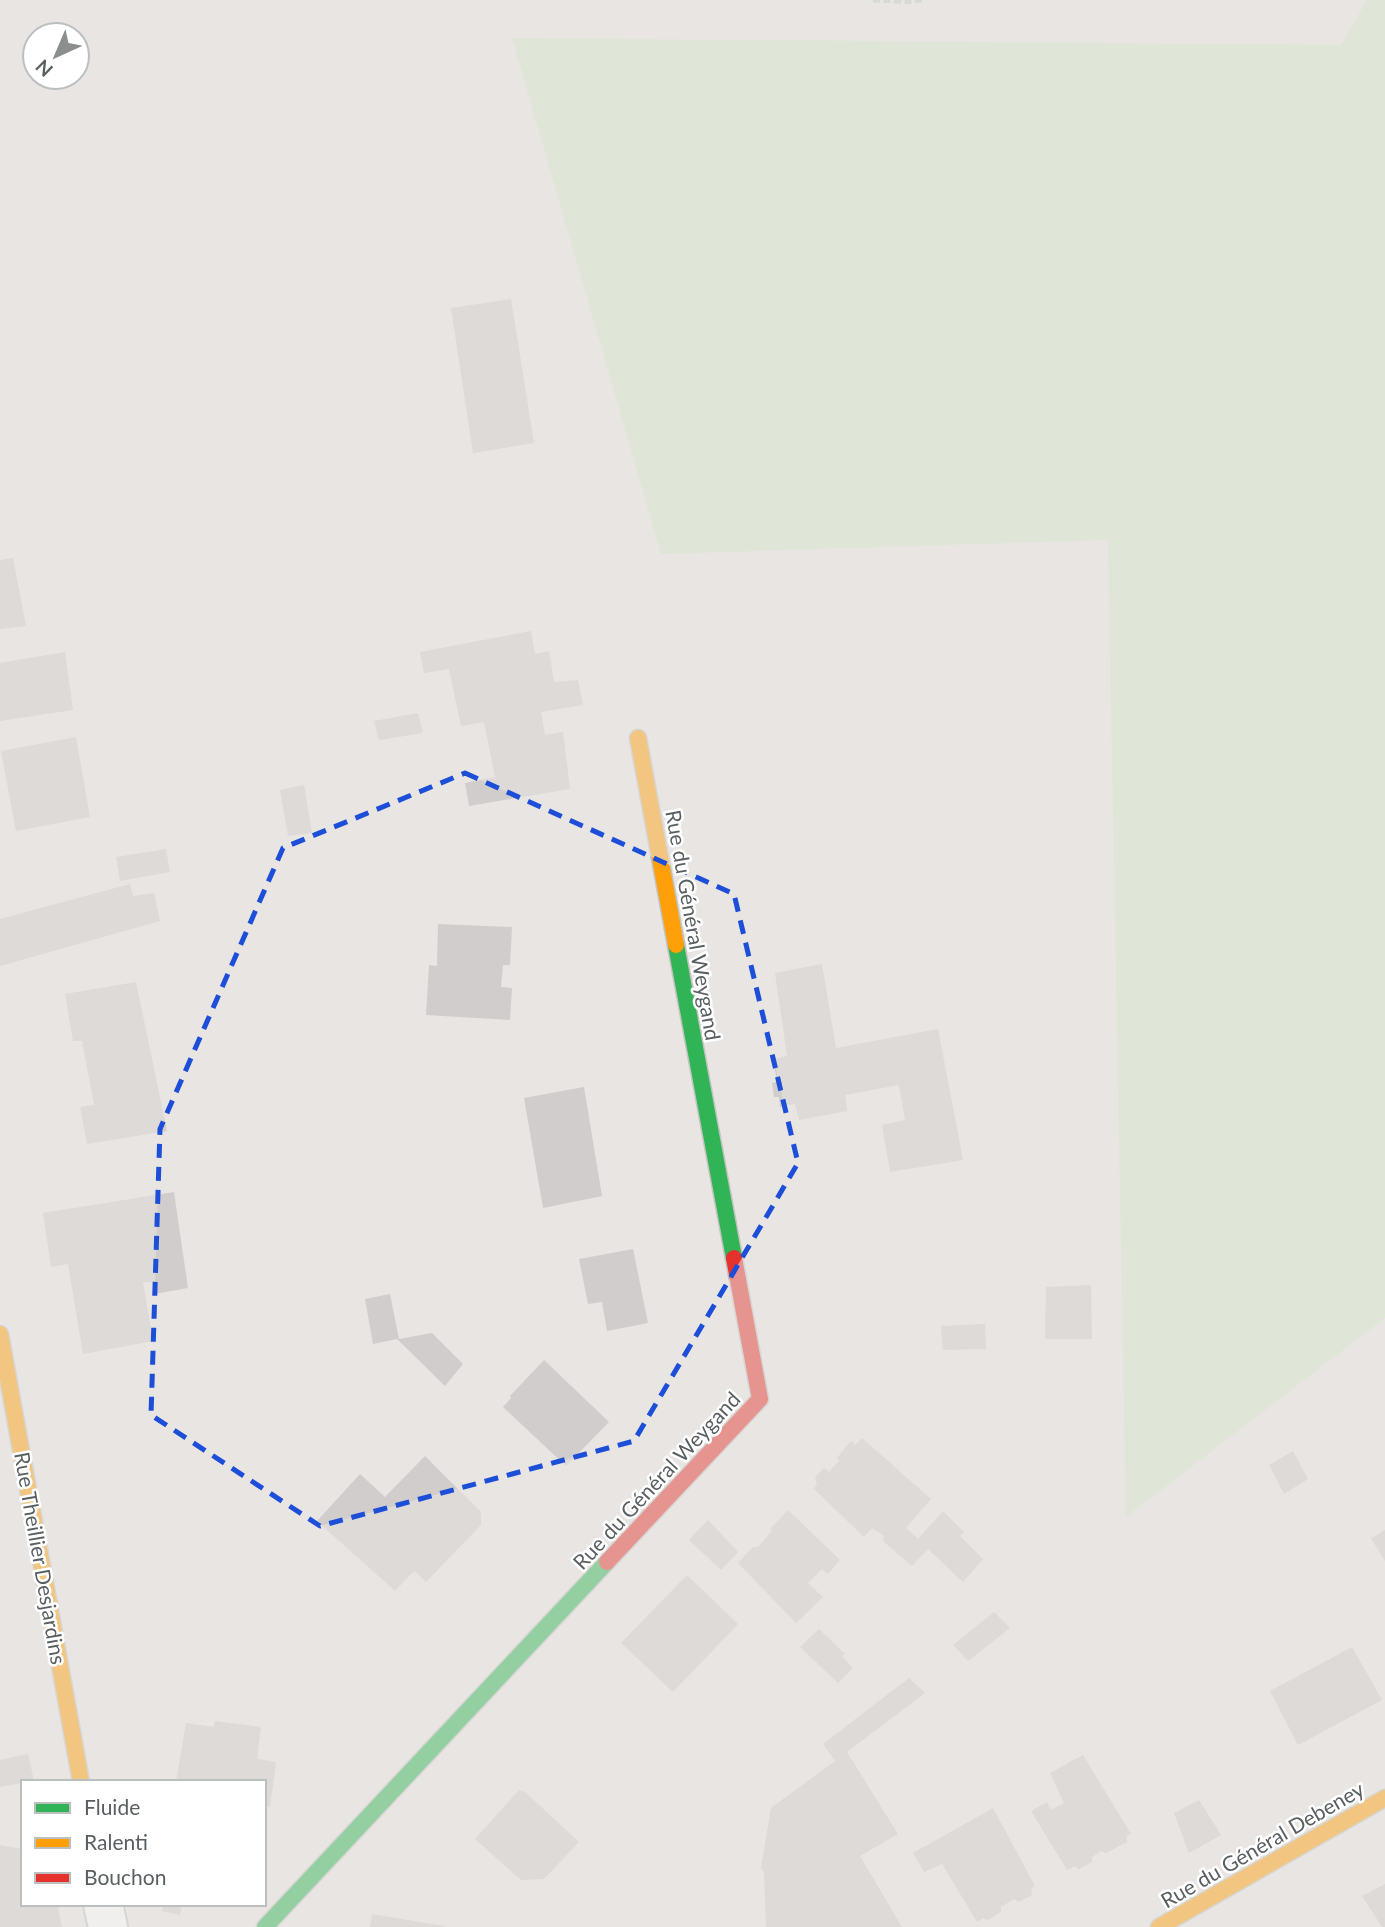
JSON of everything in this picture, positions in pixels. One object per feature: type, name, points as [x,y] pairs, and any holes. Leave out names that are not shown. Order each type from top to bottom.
[{"type":"street","name":"Rue du Général Weygand","points":[[265,1927],[760,1399],[639,738]]},
{"type":"street","name":"Rue Theillier Desjardins","points":[[0,1334],[81,1780]]},
{"type":"street","name":"Rue du Général Debeney","points":[[1159,1927],[1385,1798]]},
{"type":"street","points":[[103,1906],[108,1927]]},
{"type":"path","points":[[873,0],[922,0]]},
{"type":"highlighted area","points":[[465,773],[734,894],[798,1163],[634,1441],[320,1526],[151,1415],[160,1129],[283,848]]},
{"type":"green space","points":[[1367,0],[1385,0],[1385,1318],[1126,1517],[1108,540],[661,554],[512,38],[1341,45]]},
{"type":"building","points":[[511,299],[534,443],[473,453],[451,308]]},
{"type":"building","points":[[13,558],[26,626],[0,629],[0,560]]},
{"type":"building","points":[[531,631],[535,654],[549,651],[554,682],[578,680],[583,705],[541,712],[545,735],[563,732],[570,789],[469,806],[465,783],[495,777],[484,722],[461,726],[449,669],[424,673],[420,652]]},
{"type":"building","points":[[65,652],[73,710],[0,721],[0,663]]},
{"type":"building","points":[[418,713],[423,733],[379,740],[374,721]]},
{"type":"building","points":[[76,737],[90,817],[16,831],[1,751]]},
{"type":"building","points":[[304,785],[312,833],[288,836],[280,790]]},
{"type":"building","points":[[166,849],[170,872],[120,881],[116,857]]},
{"type":"building","points":[[130,884],[133,896],[154,893],[160,921],[0,966],[0,919]]},
{"type":"building","points":[[438,924],[512,927],[510,965],[503,965],[501,987],[512,988],[510,1020],[426,1015],[429,965],[437,966]]},
{"type":"building","points":[[822,964],[836,1048],[938,1029],[963,1160],[890,1172],[882,1125],[905,1120],[899,1085],[845,1095],[847,1111],[799,1120],[795,1104],[780,1107],[779,1097],[774,1097],[772,1083],[777,1082],[773,1059],[787,1056],[775,973]]},
{"type":"building","points":[[136,982],[167,1131],[87,1144],[80,1107],[94,1105],[82,1041],[73,1041],[65,994]]},
{"type":"building","points":[[584,1087],[602,1196],[543,1208],[524,1098]]},
{"type":"building","points":[[174,1192],[188,1288],[154,1294],[152,1282],[143,1282],[153,1341],[83,1354],[68,1264],[51,1267],[43,1213]]},
{"type":"building","points":[[633,1249],[648,1323],[607,1331],[602,1302],[588,1304],[579,1259]]},
{"type":"building","points":[[1091,1285],[1092,1339],[1045,1339],[1046,1287]]},
{"type":"building","points":[[390,1294],[399,1339],[432,1333],[463,1364],[445,1386],[397,1339],[373,1344],[365,1299]]},
{"type":"building","points":[[985,1324],[986,1349],[943,1350],[941,1326]]},
{"type":"building","points":[[544,1360],[609,1422],[566,1466],[503,1407]]},
{"type":"building","points":[[862,1438],[931,1499],[906,1528],[918,1539],[943,1511],[964,1532],[960,1536],[983,1559],[963,1582],[928,1549],[912,1566],[883,1541],[884,1536],[872,1528],[864,1537],[814,1489],[817,1484],[815,1477],[824,1468],[829,1472],[851,1441],[856,1445]]},
{"type":"building","points":[[1293,1451],[1308,1479],[1284,1494],[1269,1465]]},
{"type":"building","points":[[425,1456],[481,1512],[481,1525],[426,1582],[414,1571],[395,1591],[317,1521],[360,1474],[385,1497]]},
{"type":"building","points":[[788,1510],[840,1560],[828,1574],[822,1569],[808,1583],[823,1597],[796,1623],[738,1563],[753,1547],[758,1547]]},
{"type":"building","points":[[708,1520],[738,1552],[721,1570],[689,1540]]},
{"type":"building","points":[[1385,1530],[1385,1561],[1371,1538]]},
{"type":"building","points":[[687,1575],[738,1624],[673,1692],[621,1643]]},
{"type":"building","points":[[994,1612],[1010,1628],[968,1661],[953,1645]]},
{"type":"building","points":[[819,1629],[845,1654],[842,1656],[853,1668],[838,1683],[800,1647]]},
{"type":"building","points":[[1352,1647],[1382,1700],[1298,1745],[1270,1691]]},
{"type":"building","points":[[909,1678],[925,1693],[847,1752],[898,1834],[860,1856],[902,1927],[766,1927],[764,1872],[761,1868],[771,1808],[835,1761],[823,1744]]},
{"type":"building","points":[[215,1721],[261,1727],[257,1759],[276,1762],[270,1807],[266,1806],[266,1780],[176,1780],[186,1723],[214,1727]]},
{"type":"building","points":[[28,1754],[34,1780],[21,1780],[21,1783],[0,1787],[0,1760]]},
{"type":"building","points":[[1083,1755],[1131,1834],[1127,1836],[1127,1842],[1106,1853],[1101,1851],[1092,1857],[1092,1862],[1079,1869],[1075,1866],[1067,1870],[1031,1811],[1047,1802],[1051,1810],[1064,1803],[1050,1773]]},
{"type":"building","points":[[519,1790],[525,1792],[579,1842],[544,1879],[521,1880],[475,1839]]},
{"type":"building","points":[[1199,1800],[1221,1835],[1189,1853],[1174,1813]]},
{"type":"building","points":[[993,1808],[1035,1886],[1031,1889],[1032,1895],[1019,1902],[1014,1899],[1001,1907],[1001,1912],[988,1920],[983,1918],[977,1922],[942,1864],[924,1872],[913,1853]]},
{"type":"building","points":[[0,1845],[21,1849],[21,1906],[57,1906],[62,1927],[0,1927]]},
{"type":"building","points":[[1385,1884],[1385,1927],[1382,1927],[1362,1896]]},
{"type":"building","points":[[163,1906],[182,1906],[180,1915],[162,1911]]},
{"type":"building","points":[[372,1914],[444,1926],[444,1927],[370,1927]]},
{"type":"traffic: fast","points":[[676,945],[734,1258]]},
{"type":"traffic: fast","points":[[265,1927],[607,1562]]},
{"type":"traffic: slow","points":[[638,738],[676,945]]},
{"type":"traffic: slow","points":[[0,1334],[81,1780]]},
{"type":"traffic: slow","points":[[1159,1927],[1385,1798]]},
{"type":"traffic: jam","points":[[607,1562],[760,1399],[734,1258]]}]
